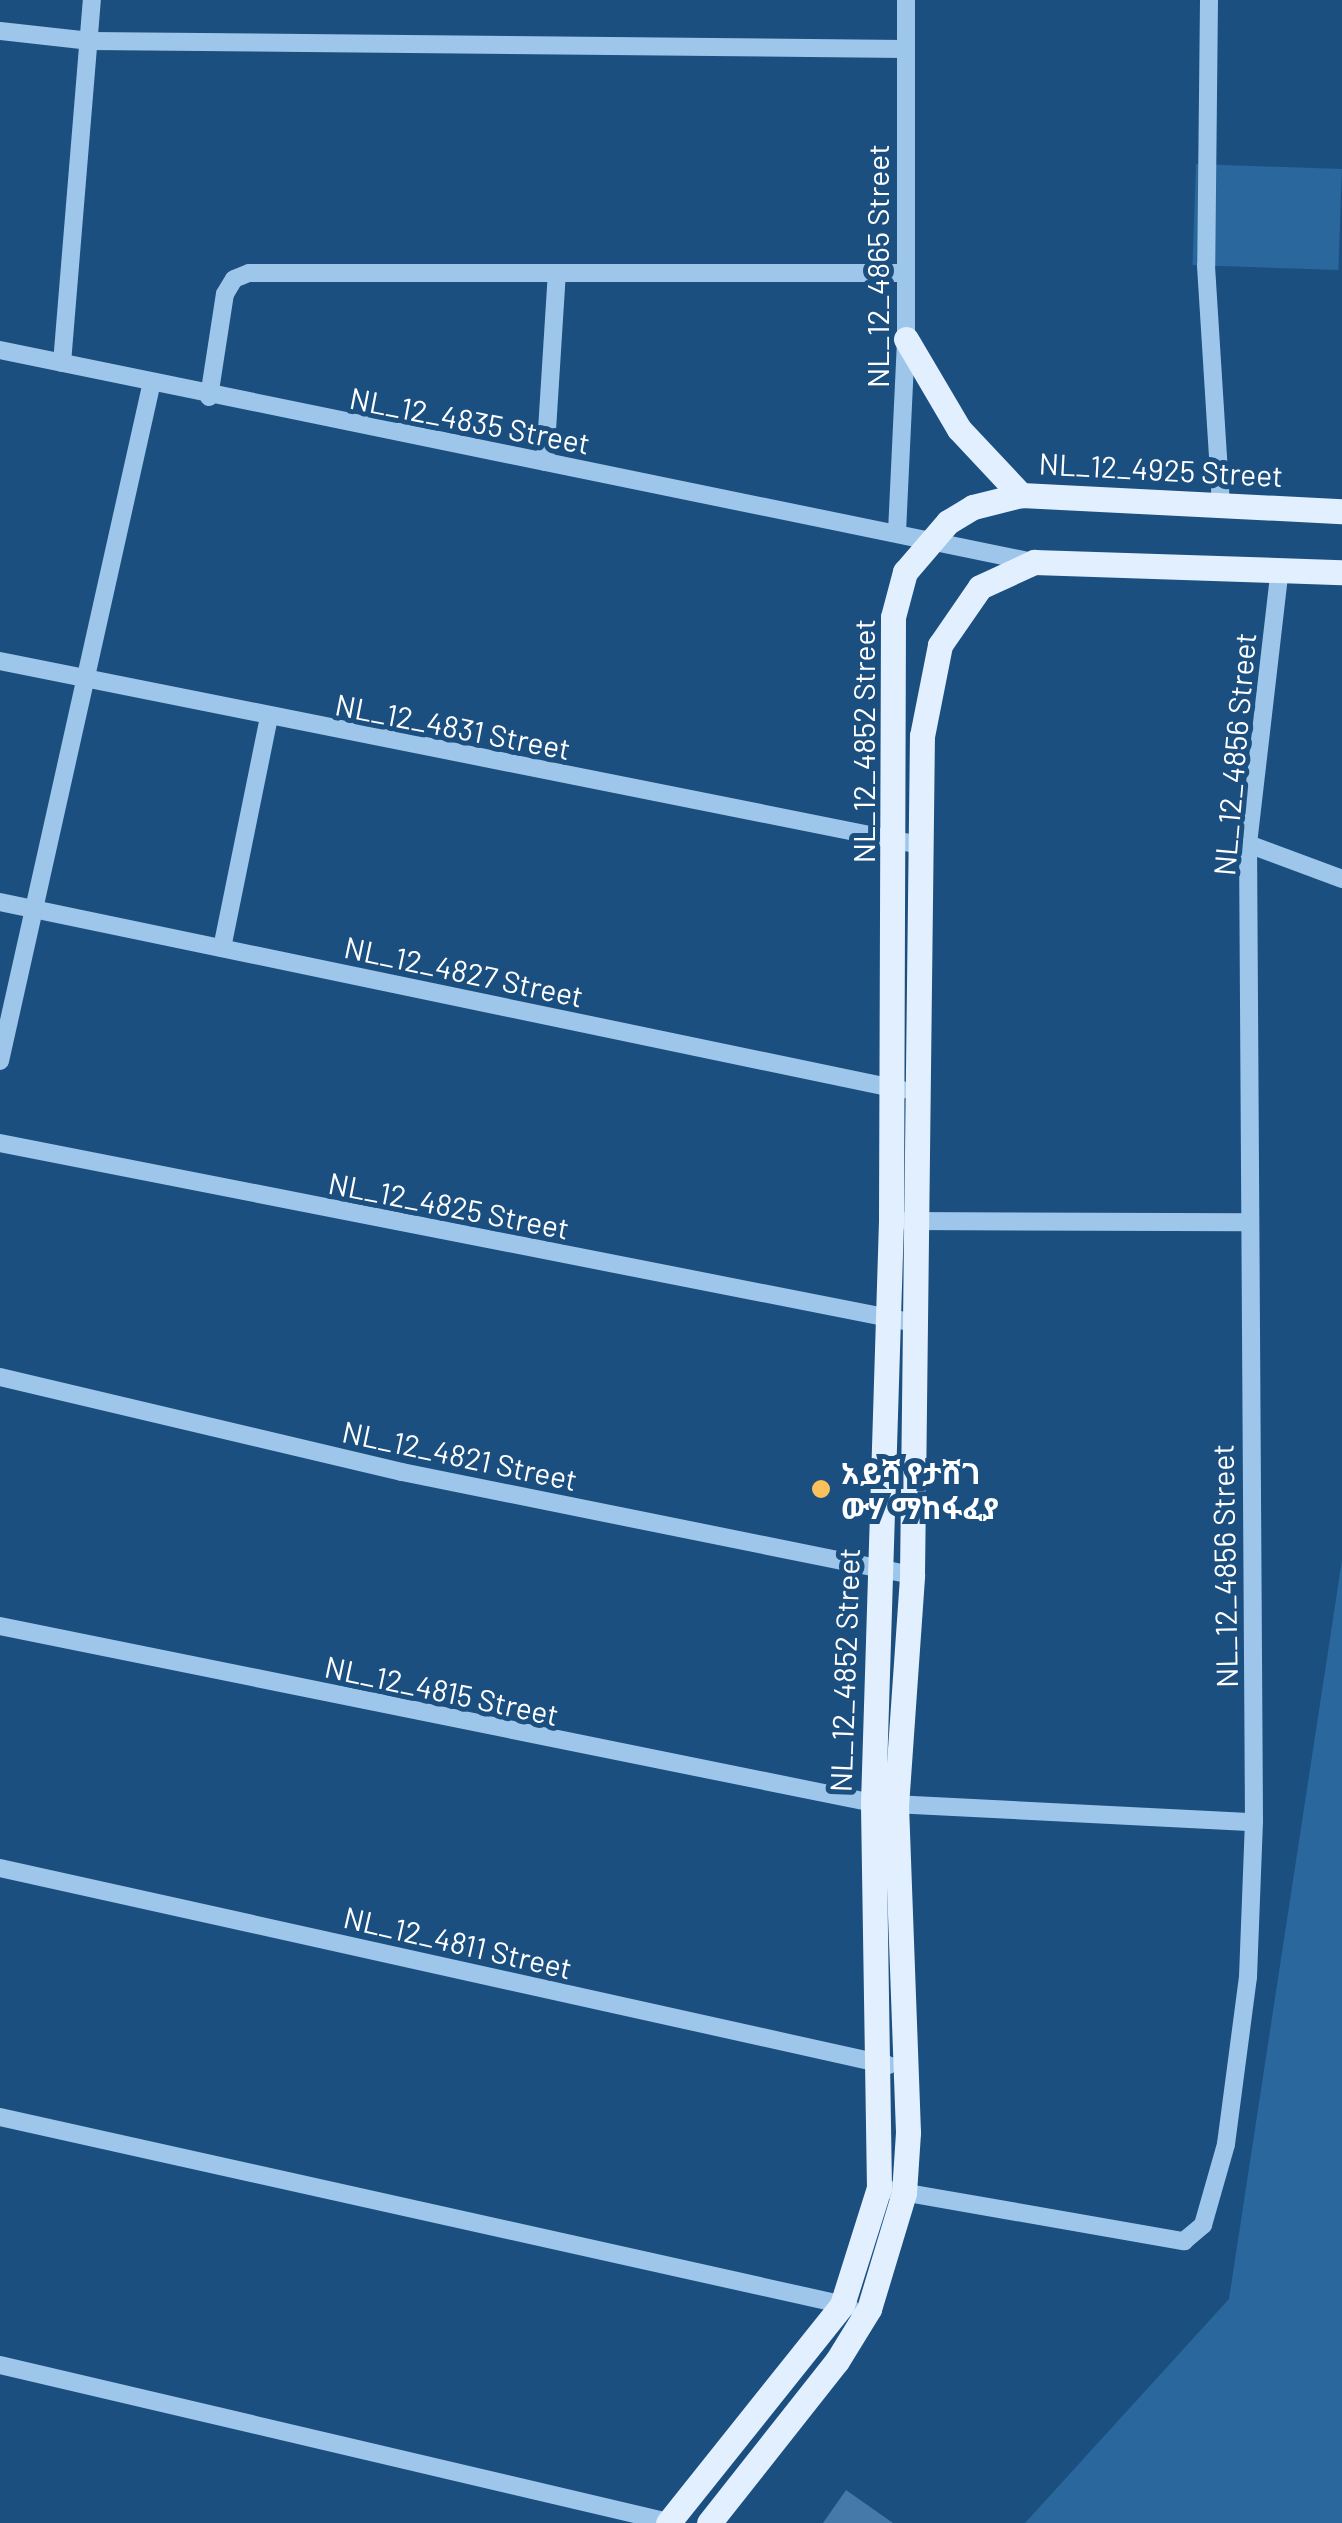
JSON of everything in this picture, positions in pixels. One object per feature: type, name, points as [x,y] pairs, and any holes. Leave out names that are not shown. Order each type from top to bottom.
[{"type":"main road","points":[[906,339],[959,429],[1021,494]]},
{"type":"main road","name":"NL_12_4925 Street","points":[[930,539],[972,507],[1021,494],[1342,511]]},
{"type":"main road","name":"NL_12_4852 Street","points":[[710,2523],[836,2361],[869,2309],[891,2190],[893,2066],[880,1570],[890,1220],[905,1090],[908,844],[893,617],[905,572],[930,539]]},
{"type":"main road","points":[[1034,562],[1342,572]]},
{"type":"main road","name":"NL_12_4852 Street","points":[[908,844],[922,736],[940,644],[980,587],[1034,562]]},
{"type":"main road","name":"NL_12_4852 Street","points":[[884,1805],[912,1574],[917,1221],[905,1090]]},
{"type":"main road","name":"NL_12_4852 Street","points":[[670,2523],[842,2305],[891,2190]]},
{"type":"street","points":[[62,363],[92,0]]},
{"type":"street","name":"NL_12_4865 Street","points":[[898,532],[906,339],[906,0]]},
{"type":"street","points":[[1209,0],[1206,266],[1221,504]]},
{"type":"street","points":[[0,31],[90,42],[905,49]]},
{"type":"street","points":[[209,397],[224,294],[234,279],[250,273],[905,274]]},
{"type":"street","points":[[544,462],[557,273]]},
{"type":"street","name":"NL_12_4835 Street","points":[[0,350],[151,386],[930,539]]},
{"type":"street","points":[[0,1061],[90,680],[151,386]]},
{"type":"street","points":[[930,539],[1034,562]]},
{"type":"street","name":"NL_12_4856 Street","points":[[891,2190],[1155,2241],[1184,2241],[1203,2225],[1226,2144],[1248,1977],[1254,1822],[1248,844],[1280,569]]},
{"type":"street","name":"NL_12_4831 Street","points":[[0,661],[908,844]]},
{"type":"street","points":[[222,948],[269,717]]},
{"type":"street","points":[[1248,844],[1342,879]]},
{"type":"street","name":"NL_12_4827 Street","points":[[0,902],[905,1090]]},
{"type":"street","name":"NL_12_4825 Street","points":[[0,1143],[915,1323]]},
{"type":"street","points":[[890,1220],[1248,1222]]},
{"type":"street","name":"NL_12_4821 Street","points":[[0,1378],[402,1472],[912,1574]]},
{"type":"street","name":"NL_12_4815 Street","points":[[0,1626],[884,1805],[1254,1822]]},
{"type":"street","name":"NL_12_4811 Street","points":[[0,1868],[893,2066]]},
{"type":"street","points":[[0,2117],[869,2309]]},
{"type":"street","points":[[0,2365],[670,2523]]},
{"type":"shaded area","points":[[1196,164],[1342,169],[1338,270],[1192,265]]},
{"type":"shaded area","points":[[1342,1560],[1342,2523],[1025,2523],[1229,2299]]},
{"type":"building","points":[[846,2490],[893,2523],[823,2523]]},
{"type":"place","name":"አይሻ የታሸገ ውሃ ማከፋፈያ","points":[[821,1489]]}]
